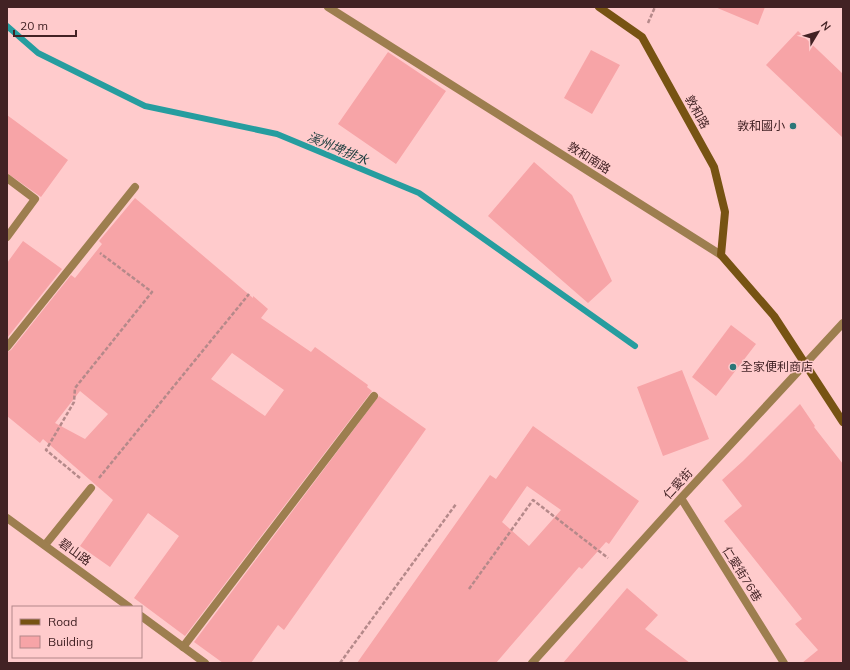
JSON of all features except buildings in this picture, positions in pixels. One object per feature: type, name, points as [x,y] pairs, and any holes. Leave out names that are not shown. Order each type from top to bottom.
[{"type":"street","name":"敦和南路","points":[[328,7],[721,255],[774,316],[806,364]]},
{"type":"street","name":"敦和路","points":[[599,7],[642,37],[714,167],[725,212],[721,255]]},
{"type":"street","points":[[7,178],[35,199],[7,237]]},
{"type":"street","points":[[7,347],[134,187]]},
{"type":"street","name":"仁愛街","points":[[532,663],[681,498],[843,323]]},
{"type":"street","points":[[806,364],[843,422]]},
{"type":"street","points":[[183,647],[374,396]]},
{"type":"street","points":[[45,545],[91,488]]},
{"type":"street","name":"仁愛街76巷","points":[[681,498],[784,663]]},
{"type":"street","name":"碧山路","points":[[7,518],[128,606]]},
{"type":"street","points":[[142,617],[205,663]]},
{"type":"path","points":[[88,244],[152,292],[75,388],[74,402],[46,450],[91,488],[249,294]]},
{"type":"path","points":[[469,589],[533,500],[619,567]]},
{"type":"path","points":[[340,663],[456,504]]},
{"type":"waterway","name":"溪州埤排水","points":[[7,26],[38,53],[145,106],[277,134],[419,193],[635,346]]},
{"type":"place","name":"敦和國小","points":[[793,126]]},
{"type":"place","name":"全家便利商店","points":[[733,367]]}]
